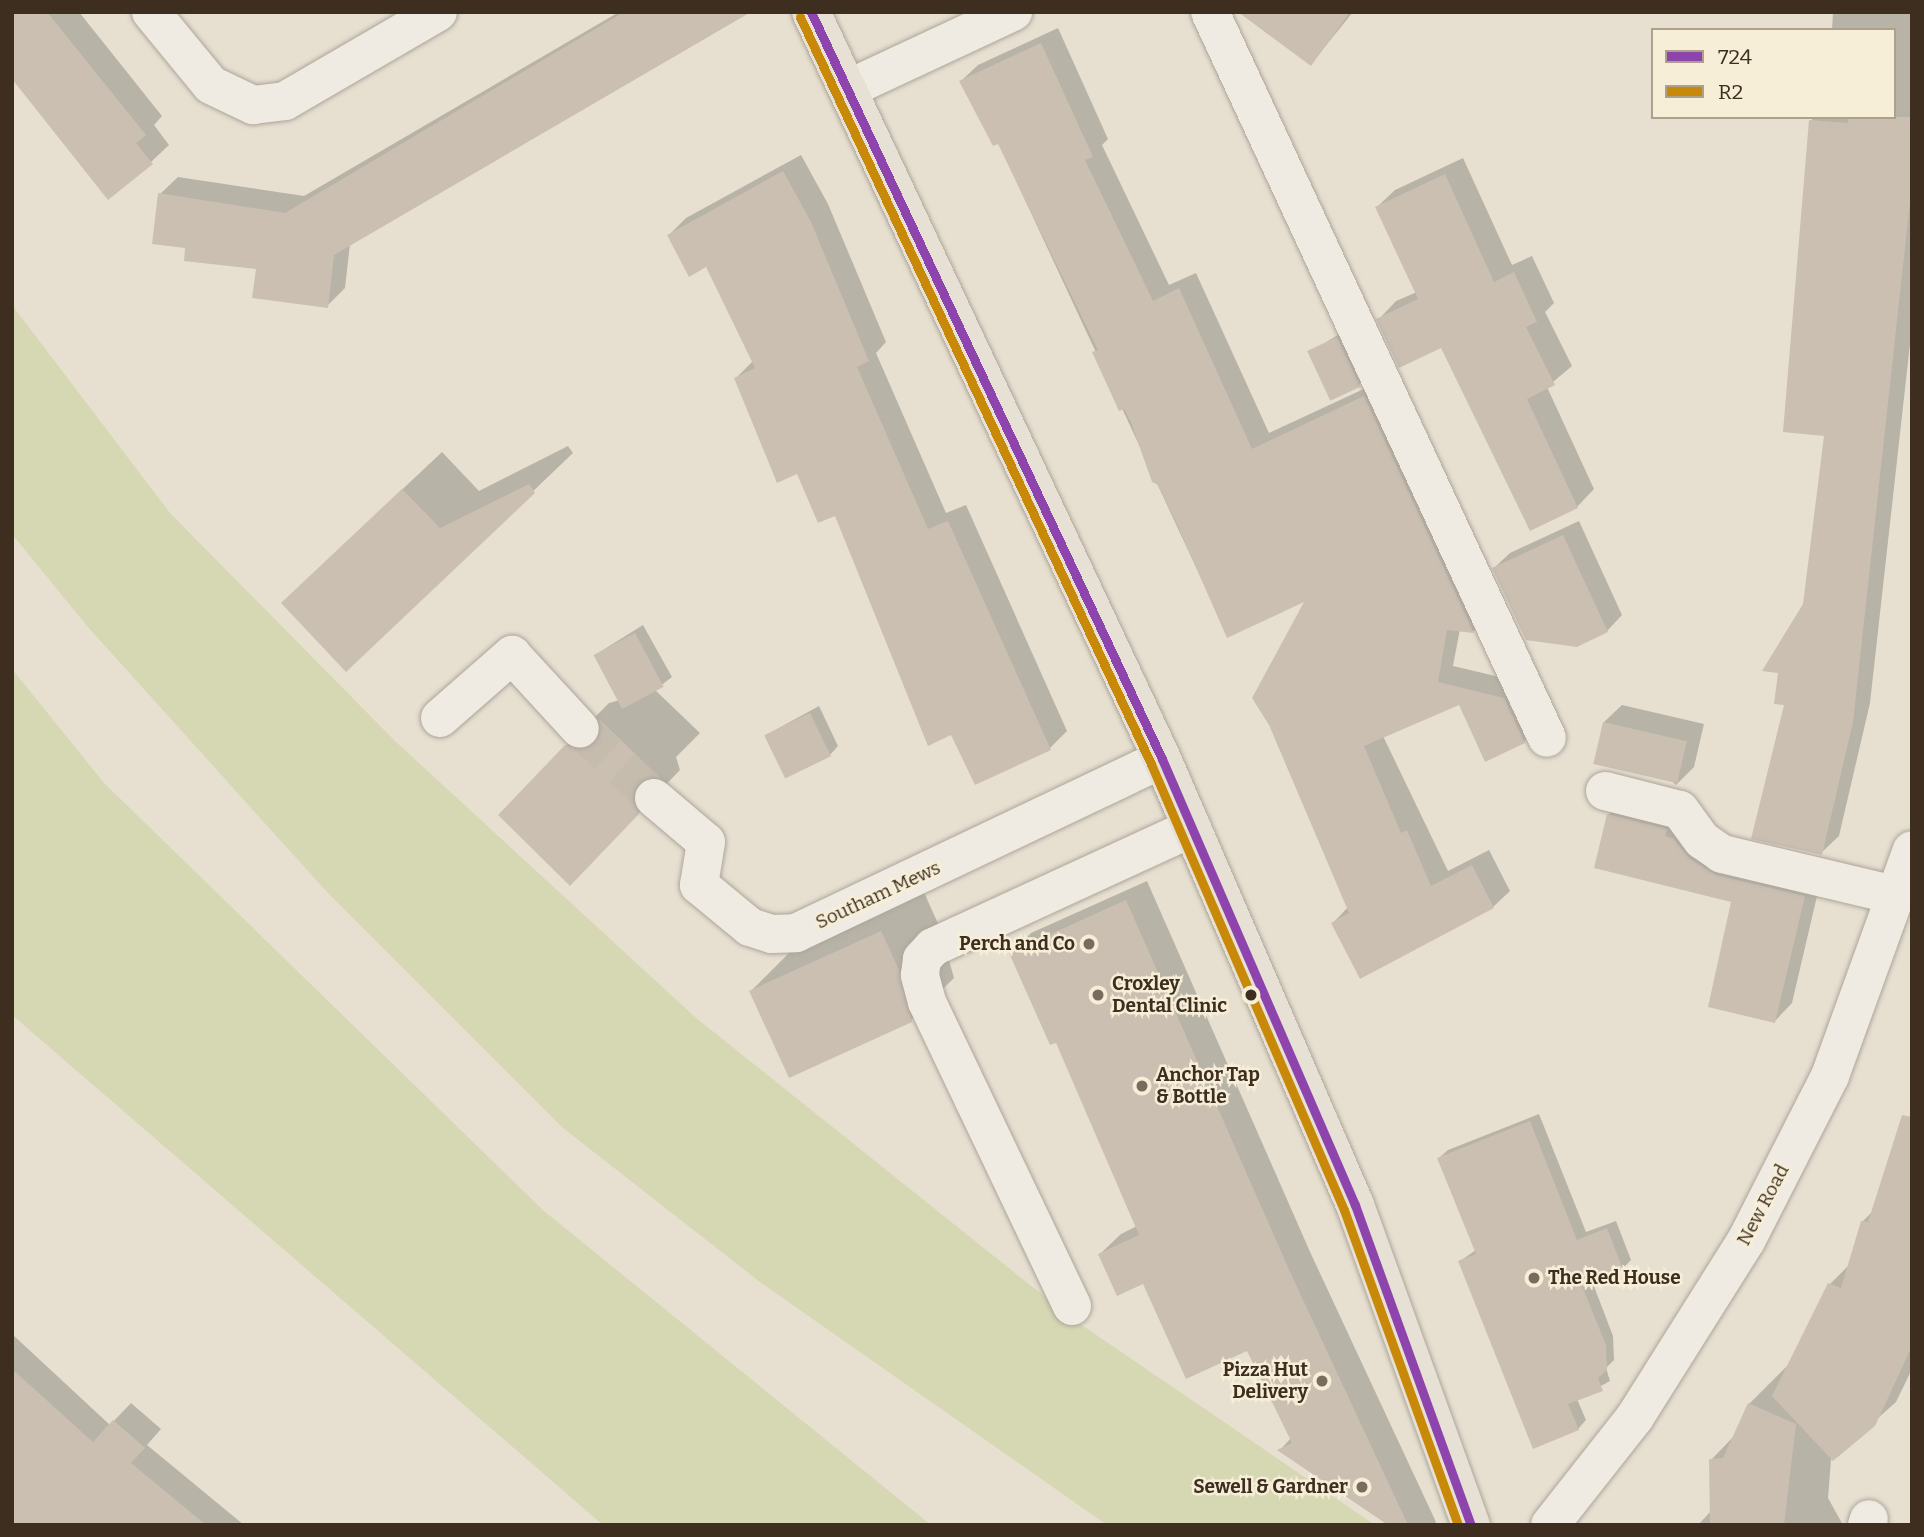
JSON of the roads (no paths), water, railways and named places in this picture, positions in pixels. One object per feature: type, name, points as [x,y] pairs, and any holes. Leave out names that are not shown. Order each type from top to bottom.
[{"type":"main road","points":[[811,12],[850,88],[1162,759],[1355,1205],[1471,1525]]},
{"type":"street","points":[[151,12],[211,85],[253,105],[285,101],[438,12]]},
{"type":"street","points":[[850,88],[1013,12]]},
{"type":"street","points":[[1210,12],[1547,738]]},
{"type":"street","points":[[440,718],[512,655],[580,729]]},
{"type":"street","name":"Southam Mews","points":[[654,798],[706,842],[699,885],[750,927],[772,934],[796,933],[1162,759]]},
{"type":"street","points":[[1605,792],[1680,810],[1703,840],[1722,853],[1898,896]]},
{"type":"street","points":[[1072,1306],[927,1002],[920,975],[922,959],[933,947],[1192,828]]},
{"type":"street","name":"New Road","points":[[1550,1525],[1635,1417],[1745,1241],[1830,1076],[1898,896],[1912,850]]},
{"type":"tunnel","points":[[580,729],[654,798]]},
{"type":"place","name":"Perch and Co","points":[[1089,944]]},
{"type":"place","name":"Croxley Dental Clinic","points":[[1098,995]]},
{"type":"place","name":"Anchor Tap & Bottle","points":[[1142,1086]]},
{"type":"place","name":"The Red House","points":[[1534,1278]]},
{"type":"place","name":"Pizza Hut Delivery","points":[[1322,1381]]},
{"type":"place","name":"Sewell & Gardner","points":[[1362,1487]]}]
